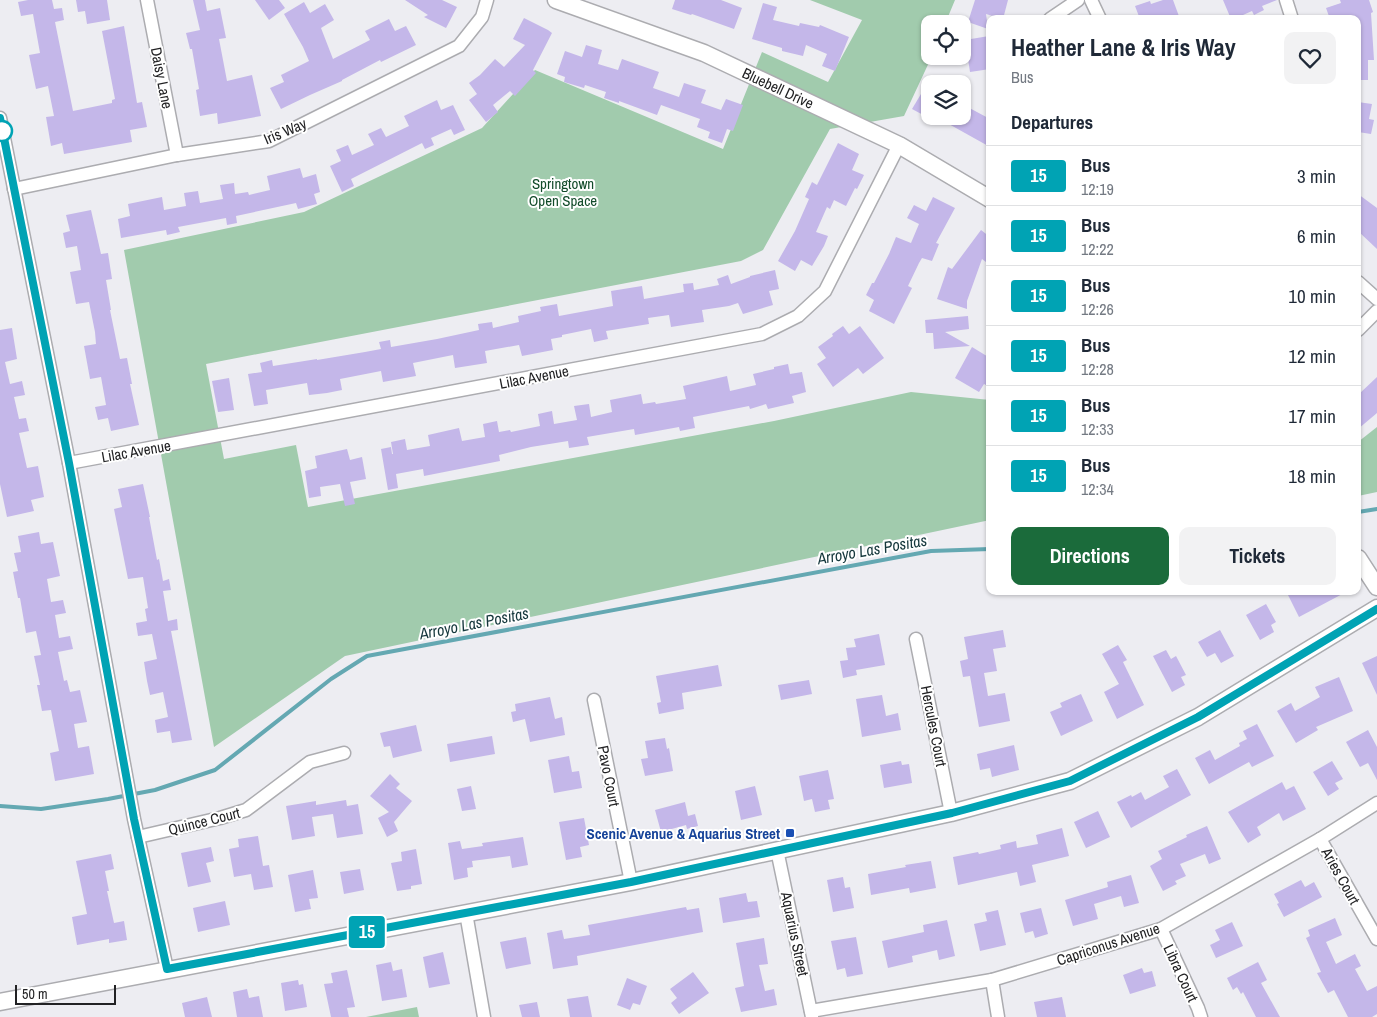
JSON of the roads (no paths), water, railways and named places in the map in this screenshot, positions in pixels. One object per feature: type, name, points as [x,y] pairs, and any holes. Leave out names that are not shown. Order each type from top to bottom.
[{"type":"street","name":"Daisy Lane","points":[[147,0],[177,156]]},
{"type":"street","name":"Iris Way","points":[[14,189],[177,156],[269,141],[459,46],[482,17],[487,0]]},
{"type":"street","name":"Bluebell Drive","points":[[556,0],[704,53],[899,145],[986,197]]},
{"type":"street","points":[[1056,15],[1078,0]]},
{"type":"street","points":[[1091,0],[1098,15]]},
{"type":"street","points":[[1286,0],[1291,15]]},
{"type":"street","points":[[0,118],[69,463],[138,837],[167,969]]},
{"type":"street","name":"Lilac Avenue","points":[[69,463],[762,334],[798,316],[825,291],[899,145]]},
{"type":"street","points":[[1361,285],[1377,298]]},
{"type":"street","points":[[1361,327],[1377,311]]},
{"type":"street","points":[[1361,563],[1377,587]]},
{"type":"street","points":[[0,1002],[631,882],[952,813],[1070,781],[1198,717],[1377,608]]},
{"type":"street","name":"Hercules Court","points":[[916,639],[952,813]]},
{"type":"street","name":"Pavo Court","points":[[594,700],[631,882]]},
{"type":"street","name":"Quince Court","points":[[138,837],[246,810],[310,762],[344,753]]},
{"type":"street","name":"Capriconus Avenue","points":[[812,1014],[992,980],[1161,929],[1320,839],[1377,803]]},
{"type":"street","name":"Aries Court","points":[[1320,839],[1377,940]]},
{"type":"street","name":"Aquarius Street","points":[[777,850],[812,1014]]},
{"type":"street","points":[[466,913],[484,1017]]},
{"type":"street","name":"Libra Court","points":[[1161,929],[1198,1008],[1200,1017]]},
{"type":"street","points":[[992,980],[998,1017]]},
{"type":"waterway","name":"Arroyo Las Positas","points":[[1361,512],[1377,509]]},
{"type":"waterway","name":"Arroyo Las Positas","points":[[0,806],[41,809],[108,799],[155,790],[215,770],[331,679],[367,656],[931,551],[986,549]]},
{"type":"place","name":"Scenic Avenue & Aquarius Street","points":[[790,833]]},
{"type":"park label","name":"Springtown Open Space","points":[[563,192]]}]
